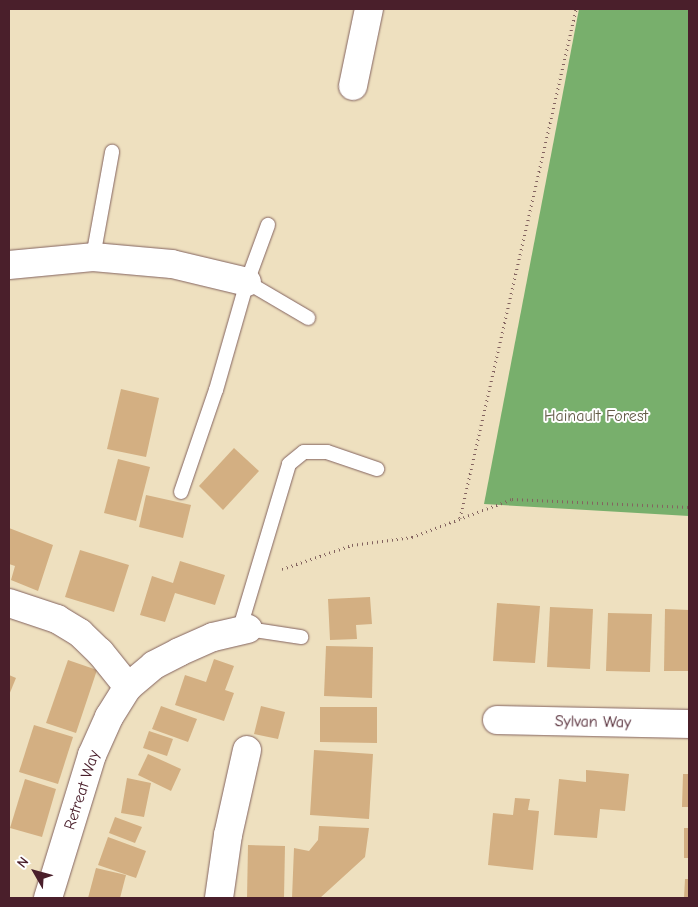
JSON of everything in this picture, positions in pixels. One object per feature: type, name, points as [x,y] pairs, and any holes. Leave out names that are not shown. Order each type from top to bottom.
[{"type":"street","points":[[353,86],[369,9]]},
{"type":"street","points":[[9,264],[94,257],[172,264],[247,282]]},
{"type":"street","points":[[9,603],[57,618],[80,633],[100,652],[128,687]]},
{"type":"street","name":"Retreat Way","points":[[48,898],[92,755],[109,717],[128,687],[154,665],[179,652],[214,637],[243,630]]},
{"type":"street","name":"Sylvan Way","points":[[497,720],[689,724]]},
{"type":"street","points":[[219,898],[228,835],[247,750]]},
{"type":"lane","points":[[94,257],[112,152]]},
{"type":"lane","points":[[181,492],[216,390],[247,282],[268,225]]},
{"type":"lane","points":[[247,282],[308,318]]},
{"type":"lane","points":[[301,637],[243,630],[289,464],[304,452],[327,452],[377,469]]},
{"type":"path","points":[[460,518],[576,9]]},
{"type":"path","points":[[275,572],[352,544],[412,537],[512,499],[689,507]]},
{"type":"green space","name":"Hainault Forest","points":[[579,9],[689,9],[689,516],[484,504]]},
{"type":"building","points":[[121,389],[159,398],[146,457],[107,449]]},
{"type":"building","points":[[234,448],[259,471],[223,510],[199,486]]},
{"type":"building","points":[[118,459],[150,467],[136,521],[104,513]]},
{"type":"building","points":[[146,495],[191,505],[183,538],[139,527]]},
{"type":"building","points":[[9,528],[53,545],[38,591],[11,580],[15,566],[9,564]]},
{"type":"building","points":[[80,550],[129,565],[114,612],[65,597]]},
{"type":"building","points":[[180,561],[225,575],[215,605],[175,593],[165,622],[140,615],[152,576],[173,583]]},
{"type":"building","points":[[370,597],[372,624],[356,625],[357,639],[330,640],[328,599]]},
{"type":"building","points":[[497,603],[540,606],[535,663],[493,661]]},
{"type":"building","points":[[550,607],[593,609],[590,669],[547,667]]},
{"type":"building","points":[[665,609],[689,610],[689,671],[664,671]]},
{"type":"building","points":[[608,613],[652,614],[650,672],[606,671]]},
{"type":"building","points":[[326,646],[373,647],[372,698],[324,696]]},
{"type":"building","points":[[214,659],[234,666],[225,690],[234,693],[224,721],[175,705],[185,675],[206,682]]},
{"type":"building","points":[[68,660],[97,670],[76,733],[46,723]]},
{"type":"building","points":[[9,675],[16,678],[9,695]]},
{"type":"building","points":[[161,706],[197,719],[188,742],[152,729]]},
{"type":"building","points":[[261,706],[285,712],[278,739],[254,734]]},
{"type":"building","points":[[320,707],[377,707],[377,743],[320,742]]},
{"type":"building","points":[[34,725],[73,737],[58,784],[19,772]]},
{"type":"building","points":[[149,731],[173,739],[167,756],[143,748]]},
{"type":"building","points":[[314,750],[373,754],[369,819],[310,815]]},
{"type":"building","points":[[148,754],[181,769],[171,791],[138,775]]},
{"type":"building","points":[[586,770],[629,774],[625,811],[600,809],[597,838],[554,835],[559,779],[586,782]]},
{"type":"building","points":[[683,774],[689,774],[689,807],[682,807]]},
{"type":"building","points":[[127,778],[151,783],[144,817],[121,813]]},
{"type":"building","points":[[25,779],[56,789],[42,837],[10,828]]},
{"type":"building","points":[[515,798],[530,799],[528,810],[539,811],[533,870],[488,865],[493,813],[513,815]]},
{"type":"building","points":[[115,817],[142,827],[135,843],[109,833]]},
{"type":"building","points":[[319,826],[369,828],[365,857],[320,898],[292,898],[294,848],[309,851],[318,840]]},
{"type":"building","points":[[684,828],[689,828],[689,858],[684,858]]},
{"type":"building","points":[[108,837],[146,851],[136,878],[98,865]]},
{"type":"building","points":[[248,845],[285,846],[284,898],[247,898]]},
{"type":"building","points":[[96,868],[126,875],[120,898],[88,898]]},
{"type":"building","points":[[685,879],[689,879],[689,898],[684,898]]}]
